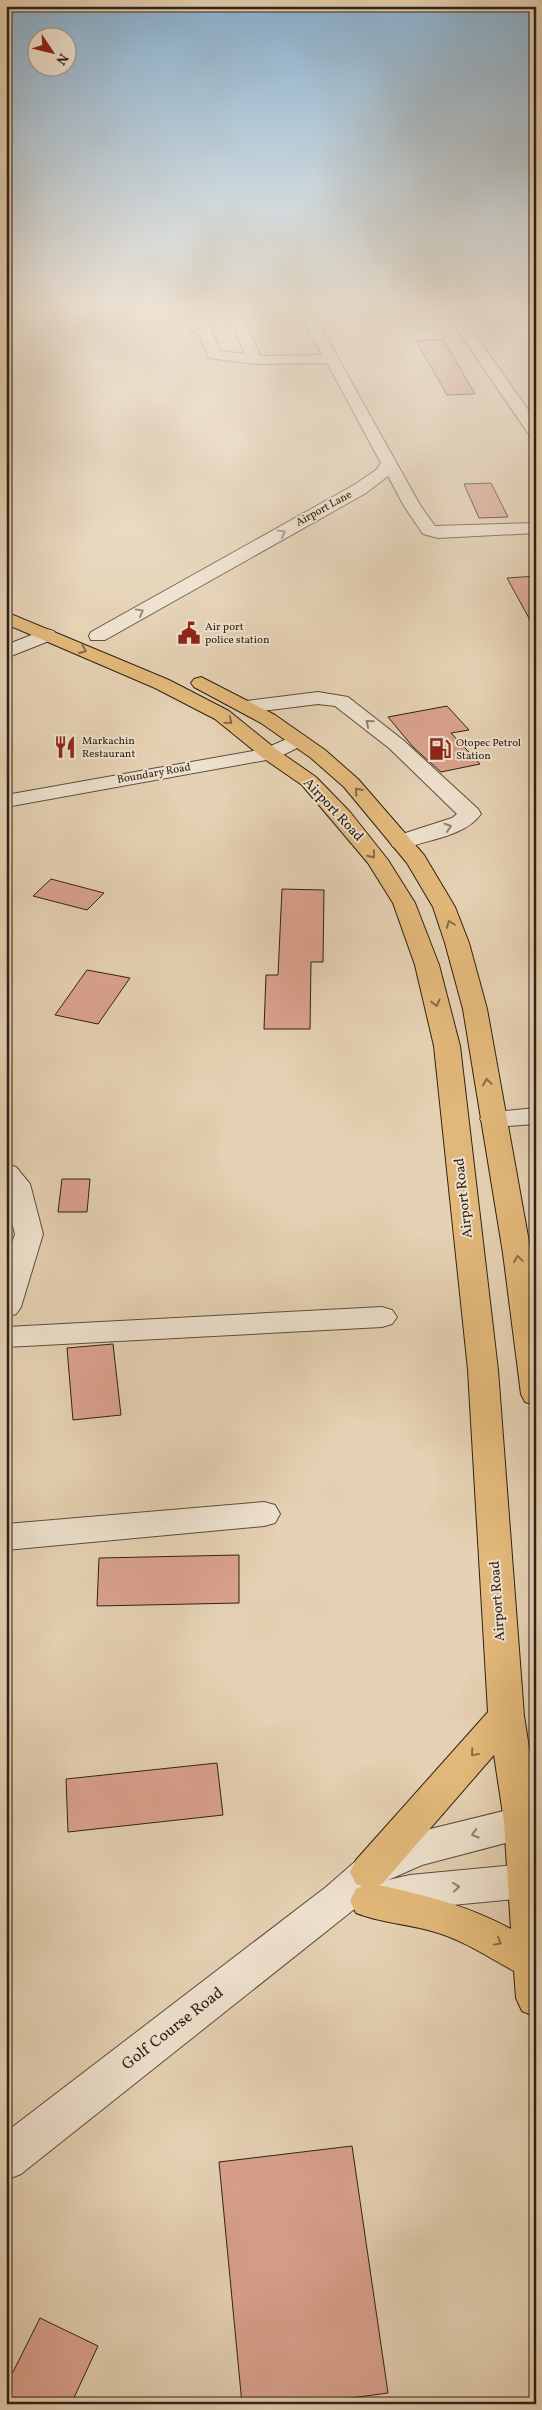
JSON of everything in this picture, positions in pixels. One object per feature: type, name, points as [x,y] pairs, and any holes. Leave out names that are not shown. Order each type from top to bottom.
[{"type":"main road","name":"Airport Road","points":[[6,600],[98,636],[186,676],[246,707],[318,754],[351,783],[416,860],[444,907],[457,943],[475,1009],[517,1253],[536,1394]]},
{"type":"main road","name":"Airport Road","points":[[6,617],[162,684],[222,715],[270,754],[309,781],[342,817],[377,860],[404,903],[427,965],[447,1046],[483,1370],[506,1716],[529,1820],[533,1961],[536,1998]]},
{"type":"main road","points":[[506,1716],[359,1891],[475,1929],[533,1961]]},
{"type":"street","points":[[363,418],[405,494],[432,532],[536,528]]},
{"type":"street","points":[[526,418],[536,433]]},
{"type":"street","name":"Airport Lane","points":[[98,636],[360,489],[382,473],[388,464]]},
{"type":"street","points":[[360,489],[405,494]]},
{"type":"street","points":[[6,652],[47,635]]},
{"type":"street","points":[[246,707],[318,698],[341,701],[396,744],[470,814],[460,823],[401,842]]},
{"type":"street","name":"Boundary Road","points":[[6,800],[270,754],[298,740]]},
{"type":"street","points":[[493,1120],[536,1116]]},
{"type":"street","points":[[6,1173],[16,1184],[29,1234],[6,1307]]},
{"type":"street","points":[[6,1336],[382,1317]]},
{"type":"street","points":[[6,1537],[264,1514]]},
{"type":"street","name":"Golf Course Road","points":[[6,2160],[359,1891],[378,1865],[418,1849],[529,1820]]},
{"type":"street","name":"Golf Course Road","points":[[359,1891],[410,1892],[531,1881]]},
{"type":"building","points":[[491,483],[508,517],[479,518],[464,484]]},
{"type":"building","points":[[536,576],[536,631],[507,578]]},
{"type":"building","name":"Otopec Petrol Station","points":[[447,706],[469,730],[451,733],[480,764],[441,772],[413,747],[388,717]]},
{"type":"building","points":[[51,879],[104,893],[87,910],[33,896]]},
{"type":"building","points":[[282,889],[324,890],[323,962],[311,962],[310,1029],[264,1029],[266,975],[278,975]]},
{"type":"building","points":[[87,970],[130,978],[98,1024],[55,1015]]},
{"type":"building","points":[[62,1179],[90,1179],[87,1212],[58,1212]]},
{"type":"building","points":[[113,1344],[121,1415],[73,1420],[67,1348]]},
{"type":"building","points":[[239,1555],[239,1603],[97,1606],[99,1558]]},
{"type":"building","points":[[217,1763],[223,1815],[68,1832],[66,1779]]},
{"type":"building","points":[[352,2146],[388,2393],[307,2404],[242,2404],[219,2162]]},
{"type":"building","points":[[40,2318],[98,2346],[71,2404],[6,2404],[6,2386]]},
{"type":"place","name":"Air port police station","points":[[189,633]]},
{"type":"place","name":"Markachin Restaurant","points":[[65,747]]},
{"type":"place","name":"Otopec Petrol Station","points":[[440,749]]}]
